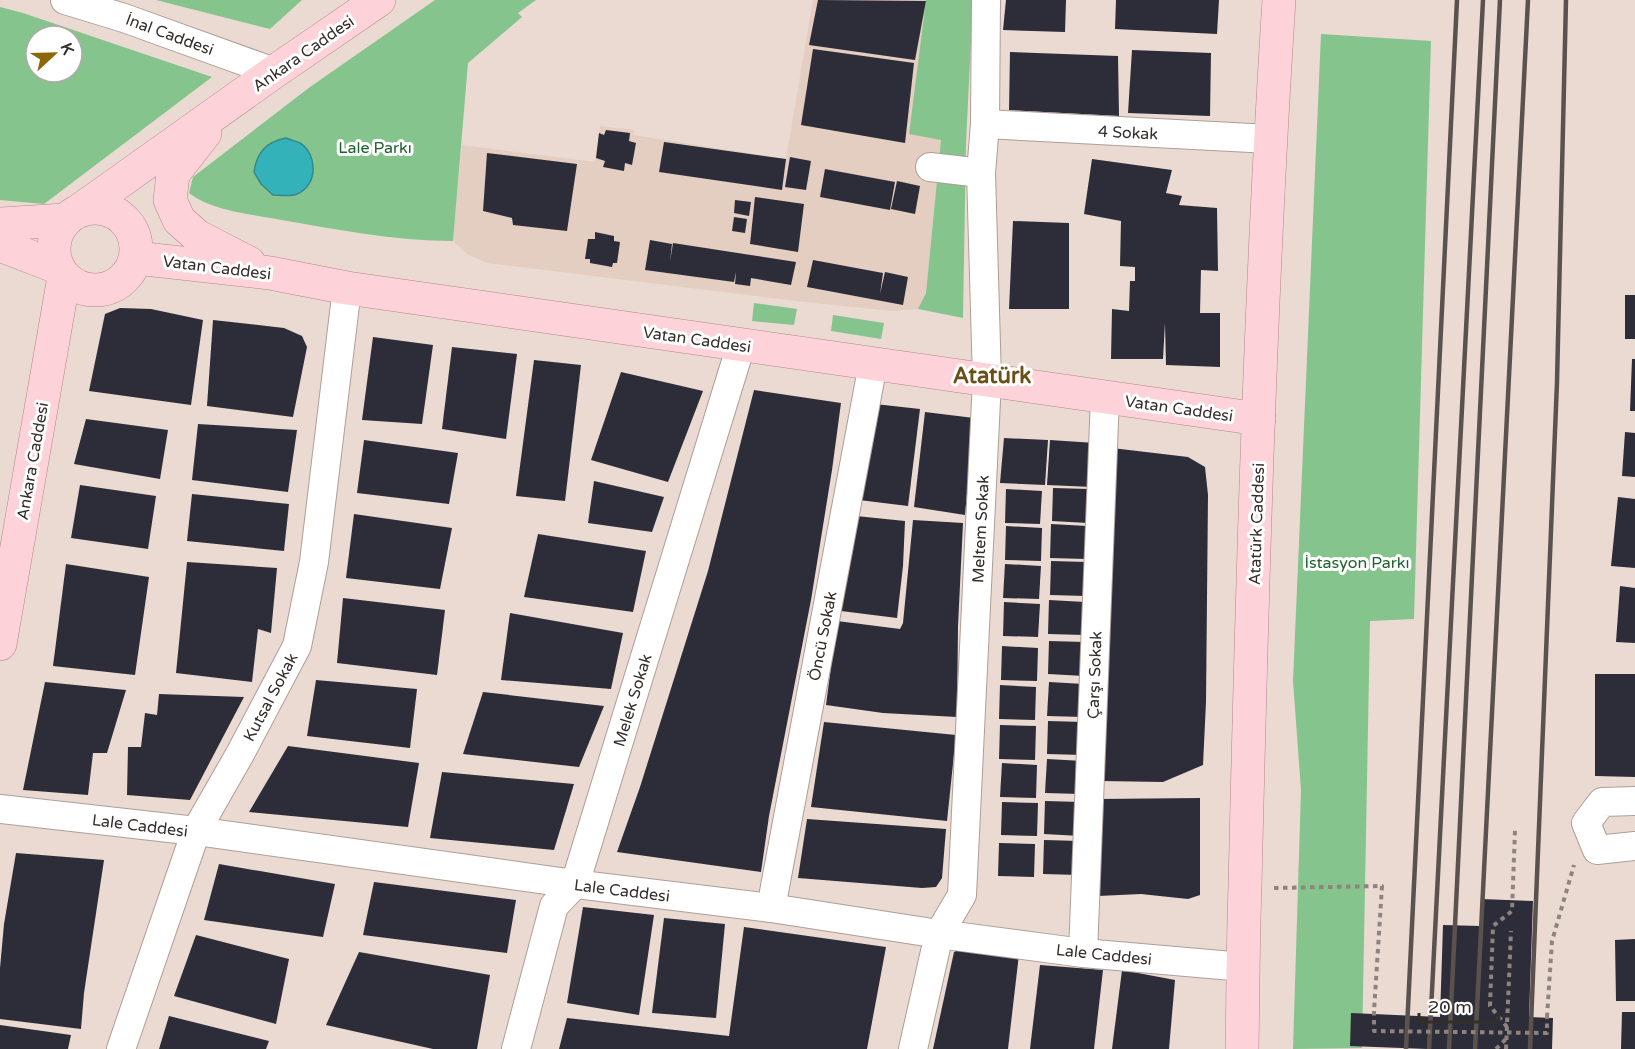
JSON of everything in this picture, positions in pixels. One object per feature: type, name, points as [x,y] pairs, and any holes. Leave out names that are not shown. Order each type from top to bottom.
[{"type":"main road","name":"Ankara Caddesi","points":[[73,215],[379,0]]},
{"type":"main road","name":"Atatürk Caddesi","points":[[1242,1049],[1244,889],[1259,419],[1270,139],[1279,0]]},
{"type":"main road","points":[[226,106],[173,174],[170,200],[179,220],[197,236],[270,273]]},
{"type":"main road","points":[[0,224],[73,215],[93,207],[117,214],[134,233],[137,245],[132,270],[123,280],[100,291],[87,290],[74,285],[61,272],[0,244]]},
{"type":"main road","points":[[61,272],[54,255],[54,242],[58,230],[73,215]]},
{"type":"main road","name":"Vatan Caddesi","points":[[136,258],[270,273],[347,288],[1259,419]]},
{"type":"main road","name":"Ankara Caddesi","points":[[0,644],[61,272]]},
{"type":"street","name":"İnal Caddesi","points":[[65,0],[129,9],[274,72]]},
{"type":"street","name":"Meltem Sokak","points":[[913,1049],[939,934],[962,895],[987,380],[981,173],[985,124],[986,0]]},
{"type":"street","name":"4 Sokak","points":[[985,124],[1270,139]]},
{"type":"street","points":[[930,167],[981,173]]},
{"type":"street","name":"Kutsal Sokak","points":[[121,1049],[196,831],[297,646],[314,562],[347,288]]},
{"type":"street","name":"Melek Sokak","points":[[516,1049],[554,906],[575,884],[741,345]]},
{"type":"street","name":"Öncü Sokak","points":[[771,908],[873,364]]},
{"type":"street","name":"Çarşı Sokak","points":[[1083,953],[1105,398]]},
{"type":"street","points":[[1635,801],[1602,802],[1586,823],[1597,850],[1635,846]]},
{"type":"street","name":"Lale Caddesi","points":[[0,809],[196,831],[575,884],[771,908],[1083,953],[1244,967]]},
{"type":"path","points":[[1244,889],[1382,886],[1374,1031],[1507,1036],[1547,1033],[1552,941],[1586,823]]},
{"type":"path","points":[[1507,1027],[1490,1006],[1490,994],[1493,926],[1512,911],[1515,830]]},
{"type":"path","points":[[1506,1049],[1511,931]]},
{"type":"path","points":[[1496,1049],[1507,1036]]},
{"type":"shaded area","points":[[813,0],[926,0],[909,134],[941,139],[926,293],[918,309],[892,311],[796,301],[487,263],[467,254],[453,241],[462,145],[595,162],[600,126],[634,130],[633,135],[786,159]]},
{"type":"green space","points":[[156,0],[302,0],[270,29]]},
{"type":"green space","name":"Lale Parkı","points":[[435,0],[536,0],[518,13],[522,17],[468,63],[453,241],[386,237],[254,215],[208,204],[189,193],[193,177],[310,87]]},
{"type":"green space","points":[[926,0],[973,0],[966,143],[963,318],[918,309],[926,293],[941,140],[909,134]]},
{"type":"green space","points":[[0,7],[55,24],[24,24],[24,84],[84,84],[84,34],[212,77],[44,204],[0,200]]},
{"type":"green space","name":"İstasyon Parkı","points":[[1321,34],[1431,41],[1414,619],[1370,621],[1362,1048],[1293,1049],[1301,790],[1293,681]]},
{"type":"green space","points":[[754,303],[797,309],[794,325],[752,321]]},
{"type":"green space","points":[[833,315],[884,323],[881,339],[831,331]]},
{"type":"water","points":[[286,138],[300,143],[310,154],[312,177],[304,190],[297,194],[273,195],[261,184],[254,172],[255,165],[260,154],[268,145]]},
{"type":"building","points":[[818,0],[926,1],[915,60],[809,45]]},
{"type":"building","points":[[1006,0],[1066,0],[1065,32],[1003,30]]},
{"type":"building","points":[[1116,0],[1219,0],[1217,34],[1115,29]]},
{"type":"building","points":[[813,49],[914,63],[905,143],[801,125]]},
{"type":"building","points":[[1132,50],[1211,53],[1210,116],[1128,113]]},
{"type":"building","points":[[1010,52],[1118,56],[1119,116],[1009,110]]},
{"type":"building","points":[[606,130],[630,133],[629,141],[636,143],[632,165],[625,163],[624,171],[603,167],[605,161],[596,158],[599,133],[604,135]]},
{"type":"building","points":[[664,142],[786,159],[782,190],[659,172]]},
{"type":"building","points":[[487,153],[577,164],[567,231],[513,225],[512,218],[483,211]]},
{"type":"building","points":[[790,157],[811,161],[806,190],[785,187]]},
{"type":"building","points":[[1092,159],[1172,170],[1166,193],[1182,196],[1179,205],[1217,208],[1218,271],[1201,270],[1200,313],[1220,313],[1220,367],[1166,365],[1165,323],[1163,359],[1111,359],[1112,309],[1129,311],[1130,281],[1135,281],[1135,267],[1120,266],[1121,221],[1084,214]]},
{"type":"building","points":[[825,169],[895,182],[890,210],[820,197]]},
{"type":"building","points":[[897,181],[920,186],[915,214],[891,209]]},
{"type":"building","points":[[755,197],[804,204],[798,252],[750,244]]},
{"type":"building","points":[[735,200],[751,202],[749,216],[734,213]]},
{"type":"building","points":[[734,217],[747,219],[745,233],[732,231]]},
{"type":"building","points":[[1013,221],[1069,223],[1069,309],[1009,309]]},
{"type":"building","points":[[595,232],[614,236],[614,241],[620,242],[617,263],[613,263],[612,267],[590,263],[590,259],[585,259],[588,239],[595,239]]},
{"type":"building","points":[[650,240],[672,244],[670,262],[673,243],[796,262],[791,285],[751,278],[750,286],[735,284],[736,272],[734,282],[645,270]]},
{"type":"building","points":[[813,260],[883,273],[880,294],[885,272],[908,277],[903,305],[807,287]]},
{"type":"building","points":[[1625,295],[1635,295],[1635,339],[1625,339]]},
{"type":"building","points":[[120,308],[151,309],[203,320],[191,405],[89,391],[105,314]]},
{"type":"building","points":[[213,320],[284,328],[302,336],[307,347],[293,417],[207,406]]},
{"type":"building","points":[[373,337],[433,345],[422,424],[362,420]]},
{"type":"building","points":[[452,347],[517,354],[506,439],[442,429]]},
{"type":"building","points":[[1632,359],[1635,359],[1635,411],[1630,411]]},
{"type":"building","points":[[534,360],[581,365],[565,501],[516,496]]},
{"type":"building","points":[[621,372],[703,391],[668,482],[591,460]]},
{"type":"building","points":[[754,390],[841,403],[811,600],[769,816],[761,872],[617,852],[640,787],[708,571]]},
{"type":"building","points":[[875,404],[920,409],[908,506],[859,500]]},
{"type":"building","points":[[925,412],[974,418],[965,515],[914,507]]},
{"type":"building","points":[[86,419],[168,430],[160,479],[74,464]]},
{"type":"building","points":[[198,424],[297,430],[288,492],[192,480]]},
{"type":"building","points":[[1625,432],[1635,433],[1635,477],[1622,476]]},
{"type":"building","points":[[1004,438],[1048,440],[1045,485],[1000,483]]},
{"type":"building","points":[[364,440],[458,453],[449,504],[357,493]]},
{"type":"building","points":[[1050,440],[1095,443],[1092,487],[1047,485]]},
{"type":"building","points":[[1112,448],[1188,457],[1205,467],[1208,495],[1206,702],[1203,765],[1163,782],[1101,781]]},
{"type":"building","points":[[594,481],[664,497],[652,532],[588,523]]},
{"type":"building","points":[[80,485],[156,496],[148,549],[71,538]]},
{"type":"building","points":[[1053,488],[1089,489],[1088,523],[1052,521]]},
{"type":"building","points":[[1006,489],[1042,491],[1040,524],[1005,523]]},
{"type":"building","points":[[192,494],[289,504],[284,551],[187,541]]},
{"type":"building","points":[[1618,497],[1635,499],[1635,568],[1611,566]]},
{"type":"building","points":[[354,514],[452,528],[440,589],[346,578]]},
{"type":"building","points":[[856,516],[905,521],[897,618],[841,611]]},
{"type":"building","points":[[913,520],[963,523],[958,626],[957,717],[883,713],[826,705],[837,621],[900,629],[903,623]]},
{"type":"building","points":[[1051,524],[1087,526],[1086,559],[1050,558]]},
{"type":"building","points":[[1006,526],[1042,528],[1041,561],[1005,560]]},
{"type":"building","points":[[538,534],[646,551],[633,612],[524,597]]},
{"type":"building","points":[[1051,561],[1087,562],[1086,596],[1050,595]]},
{"type":"building","points":[[187,562],[277,568],[271,633],[258,629],[252,682],[176,673]]},
{"type":"building","points":[[66,564],[149,577],[135,675],[53,666]]},
{"type":"building","points":[[1005,564],[1041,566],[1039,599],[1003,598]]},
{"type":"building","points":[[1620,586],[1635,588],[1635,643],[1616,642]]},
{"type":"building","points":[[343,598],[445,610],[437,675],[337,663]]},
{"type":"building","points":[[1049,600],[1085,602],[1084,635],[1048,634]]},
{"type":"building","points":[[1004,602],[1040,604],[1038,637],[1003,636]]},
{"type":"building","points":[[510,613],[623,633],[611,689],[501,680]]},
{"type":"building","points":[[1049,641],[1085,642],[1084,676],[1048,674]]},
{"type":"building","points":[[1002,646],[1038,648],[1037,681],[1001,680]]},
{"type":"building","points":[[1595,674],[1635,674],[1635,777],[1595,776]]},
{"type":"building","points":[[316,680],[417,689],[410,748],[307,736]]},
{"type":"building","points":[[45,682],[126,690],[107,753],[93,753],[88,795],[23,790]]},
{"type":"building","points":[[1049,682],[1084,684],[1083,717],[1047,716]]},
{"type":"building","points":[[1000,685],[1036,687],[1035,720],[999,719]]},
{"type":"building","points":[[483,692],[604,706],[579,767],[463,754]]},
{"type":"building","points":[[159,694],[244,697],[190,800],[127,795],[128,747],[141,747],[145,713],[157,715]]},
{"type":"building","points":[[1048,721],[1084,722],[1083,755],[1047,754]]},
{"type":"building","points":[[824,722],[956,735],[947,821],[811,807]]},
{"type":"building","points":[[1000,725],[1036,726],[1035,760],[999,759]]},
{"type":"building","points":[[288,746],[419,763],[408,827],[249,812]]},
{"type":"building","points":[[1047,759],[1083,761],[1081,794],[1045,793]]},
{"type":"building","points":[[1002,763],[1037,765],[1036,798],[1000,797]]},
{"type":"building","points":[[442,772],[574,784],[554,850],[430,838]]},
{"type":"building","points":[[1200,798],[1200,895],[1188,899],[1141,894],[1098,896],[1099,799]]},
{"type":"building","points":[[1045,801],[1081,802],[1080,836],[1044,834]]},
{"type":"building","points":[[1002,802],[1038,803],[1037,836],[1001,835]]},
{"type":"building","points":[[807,819],[946,829],[942,878],[936,887],[922,888],[798,878]]},
{"type":"building","points":[[1044,840],[1080,841],[1079,875],[1043,874]]},
{"type":"building","points":[[999,843],[1035,844],[1034,877],[998,876]]},
{"type":"building","points":[[16,853],[104,860],[84,993],[81,1029],[0,1019],[0,968],[4,924]]},
{"type":"building","points":[[219,864],[335,884],[323,937],[204,920]]},
{"type":"building","points":[[374,882],[516,900],[507,953],[363,935]]},
{"type":"building","points":[[1481,899],[1533,901],[1529,1017],[1553,1018],[1552,1049],[1427,1049],[1350,1046],[1351,1013],[1440,1017],[1443,925],[1480,926]]},
{"type":"building","points":[[583,907],[654,915],[639,1015],[567,1003]]},
{"type":"building","points":[[664,918],[725,924],[716,1018],[652,1013]]},
{"type":"building","points":[[744,927],[886,947],[867,1049],[559,1049],[567,1018],[729,1036]]},
{"type":"building","points":[[196,935],[289,959],[276,1024],[174,996]]},
{"type":"building","points":[[1635,939],[1635,1001],[1616,1001],[1615,940]]},
{"type":"building","points":[[967,946],[1019,954],[1008,1049],[933,1049],[954,952]]},
{"type":"building","points":[[359,952],[490,975],[477,1049],[433,1049],[326,1025]]},
{"type":"building","points":[[1040,965],[1103,970],[1094,1049],[1030,1049]]},
{"type":"building","points":[[1122,970],[1175,980],[1169,1049],[1112,1049]]},
{"type":"building","points":[[1622,1012],[1635,1012],[1635,1049],[1621,1049]]},
{"type":"building","points":[[169,1016],[269,1041],[266,1049],[159,1049]]},
{"type":"building","points":[[0,1025],[71,1035],[68,1049],[0,1049]]},
{"type":"railway","points":[[1406,1049],[1457,0]]},
{"type":"railway","points":[[1429,1049],[1483,0]]},
{"type":"railway","points":[[1449,1049],[1500,0]]},
{"type":"railway","points":[[1475,1049],[1528,0]]},
{"type":"railway","points":[[1530,1049],[1557,382],[1566,0]]},
{"type":"district","name":"Atatürk","points":[[992,375]]}]
